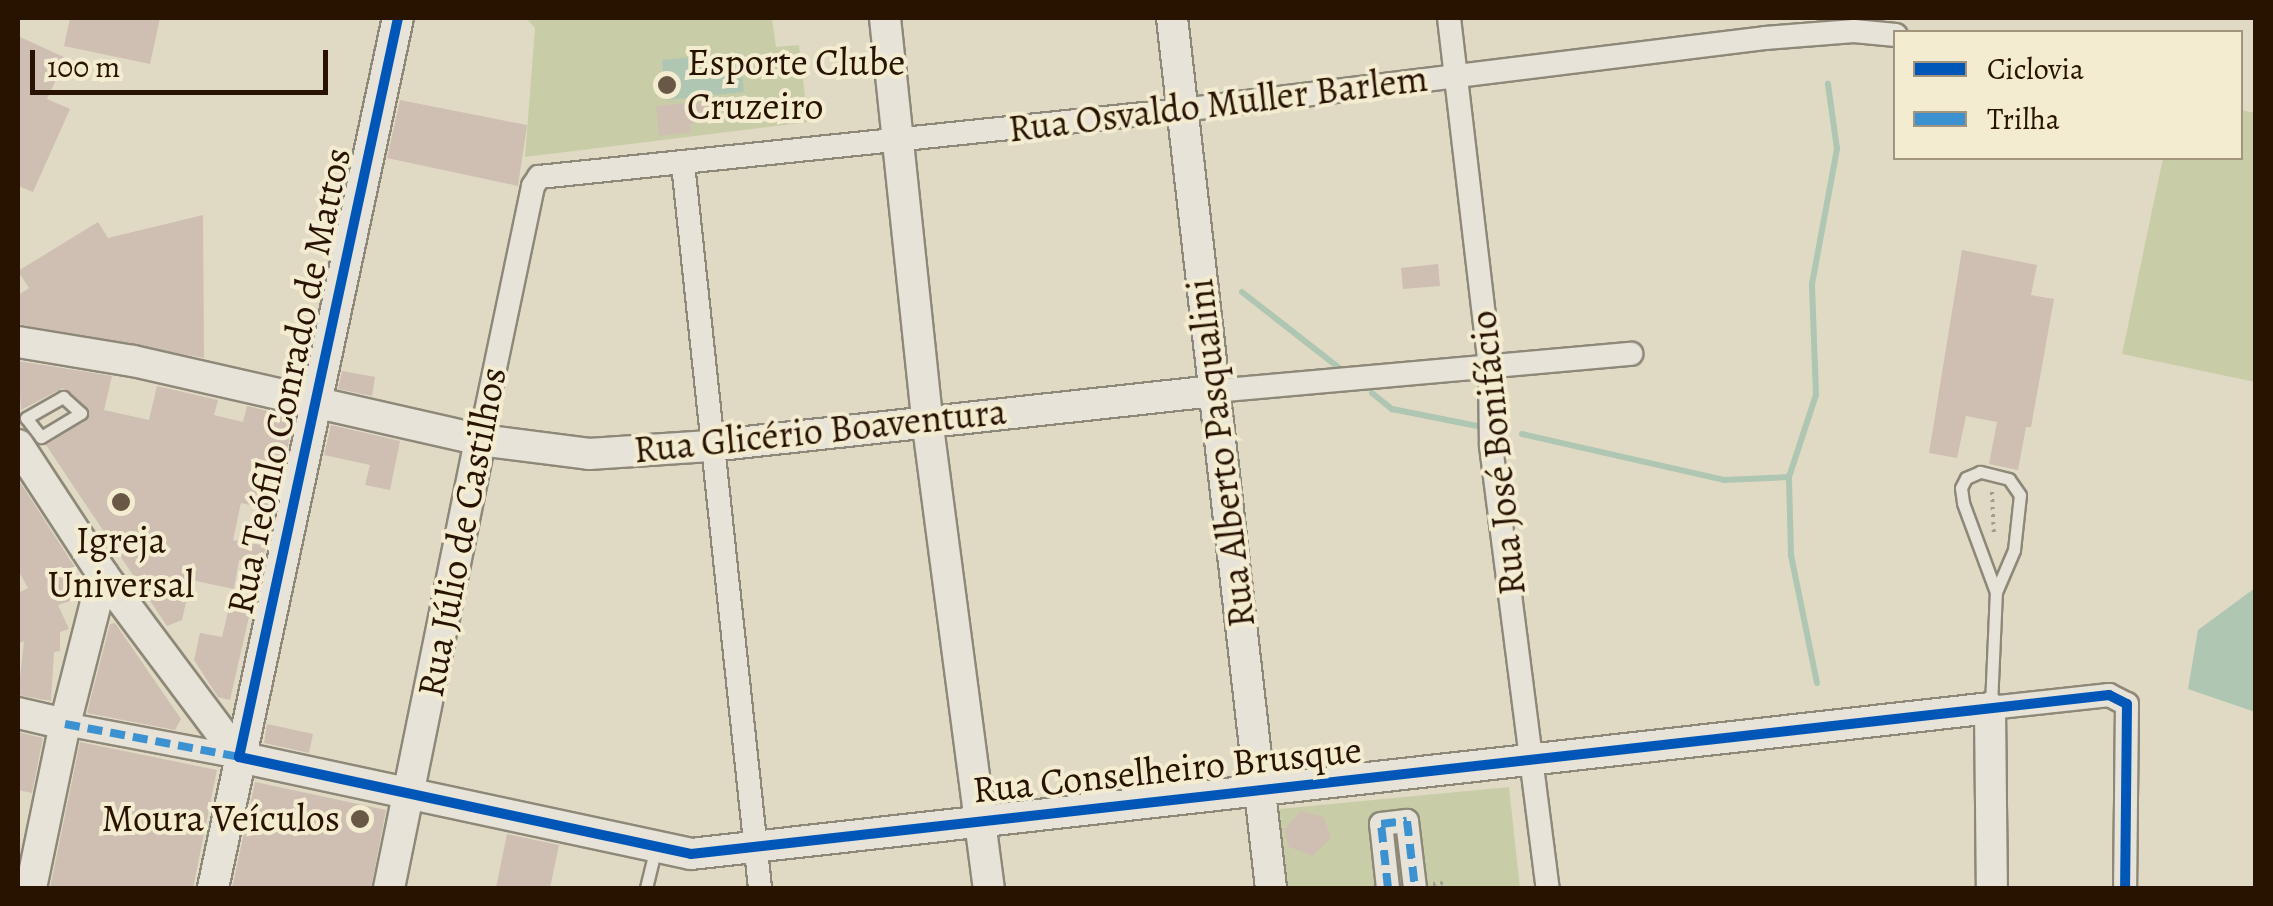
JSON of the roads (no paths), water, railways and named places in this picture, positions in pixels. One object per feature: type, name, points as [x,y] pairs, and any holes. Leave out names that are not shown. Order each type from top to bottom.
[{"type":"street","name":"Rua Teófilo Conrado de Mattos","points":[[213,888],[398,18]]},
{"type":"street","points":[[885,18],[927,419],[989,888]]},
{"type":"street","name":"Rua Alberto Pasqualini","points":[[1172,18],[1271,888]]},
{"type":"street","name":"Rua José Bonifácio","points":[[1449,18],[1490,368],[1491,446],[1548,888]]},
{"type":"street","name":"Rua Osvaldo Muller Barlem","points":[[540,177],[1182,110],[1765,38],[1854,31],[1893,35]]},
{"type":"street","points":[[683,164],[760,888]]},
{"type":"street","name":"Rua Júlio de Castilhos","points":[[389,888],[532,186],[540,177]]},
{"type":"street","name":"Rua Glicério Boaventura","points":[[18,342],[133,362],[480,440],[589,454],[710,446],[927,419],[1631,354]]},
{"type":"street","points":[[22,461],[239,757]]},
{"type":"street","points":[[31,888],[65,724],[104,575]]},
{"type":"street","name":"Rua Conselheiro Brusque","points":[[239,757],[691,854],[2109,695],[2127,704],[2124,888]]},
{"type":"street","points":[[1990,708],[1992,888]]},
{"type":"street","points":[[18,713],[239,757]]},
{"type":"street","points":[[1407,821],[1414,880],[1388,882],[1380,824],[1407,821]]},
{"type":"lane","points":[[1990,708],[1996,592],[2014,550],[2020,495],[2009,479],[1991,472],[1966,478],[1961,488],[1996,592]]},
{"type":"lane","points":[[646,888],[656,847]]},
{"type":"waterway","points":[[1817,683],[1791,555],[1789,477],[1816,395],[1812,284],[1837,149],[1828,84]]},
{"type":"waterway","points":[[1242,292],[1338,367]]},
{"type":"waterway","points":[[1372,393],[1392,409],[1477,426]]},
{"type":"waterway","points":[[1522,434],[1724,480],[1789,477]]},
{"type":"place","name":"Esporte Clube Cruzeiro","points":[[667,85]]},
{"type":"place","name":"Igreja Universal","points":[[121,502]]},
{"type":"place","name":"Moura Veículos","points":[[360,819]]}]
